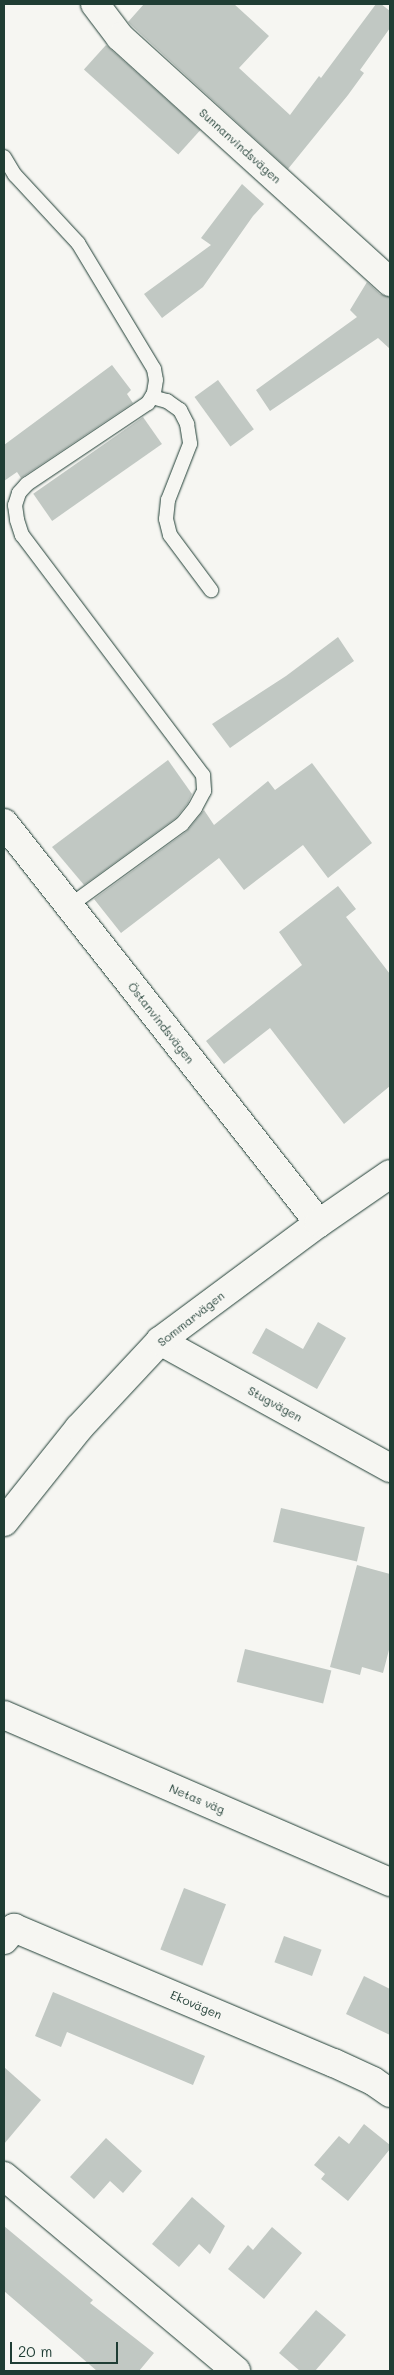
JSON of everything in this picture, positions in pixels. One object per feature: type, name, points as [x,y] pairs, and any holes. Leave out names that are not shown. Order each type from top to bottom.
[{"type":"street","name":"Sunnanvindsvägen","points":[[95,4],[120,37],[390,282]]},
{"type":"street","name":"Östanvindsvägen","points":[[4,823],[319,1223]]},
{"type":"street","name":"Sommarvägen","points":[[4,1522],[79,1428],[160,1341],[319,1223],[390,1174]]},
{"type":"street","name":"Stugvägen","points":[[160,1341],[390,1468]]},
{"type":"street","name":"Netas väg","points":[[4,1715],[390,1882]]},
{"type":"street","name":"Ekovägen","points":[[4,1940],[14,1928],[334,2062],[373,2081],[390,2092]]},
{"type":"street","points":[[4,2176],[236,2371]]},
{"type":"lane","points":[[4,156],[15,175],[78,243],[154,369],[156,380],[152,397],[148,403],[27,484],[19,494],[16,505],[16,520],[22,536],[203,775],[204,791],[195,808],[182,824],[69,906]]},
{"type":"lane","points":[[152,397],[167,401],[180,410],[187,424],[190,444],[168,500],[166,519],[170,535],[211,590]]},
{"type":"building","points":[[144,4],[234,4],[269,36],[239,68],[290,115],[319,76],[321,78],[376,4],[381,4],[390,11],[390,28],[360,70],[364,73],[288,169],[128,22]]},
{"type":"building","points":[[106,45],[200,130],[178,155],[84,70]]},
{"type":"building","points":[[242,184],[264,204],[253,216],[203,287],[162,318],[144,294],[211,245],[201,238]]},
{"type":"building","points":[[367,282],[380,294],[390,297],[390,349],[378,338],[270,411],[256,390],[357,317],[350,310]]},
{"type":"building","points":[[112,365],[131,390],[127,394],[133,403],[21,478],[17,472],[4,481],[4,445]]},
{"type":"building","points":[[218,380],[254,429],[230,446],[195,397]]},
{"type":"building","points":[[143,417],[162,444],[52,521],[33,494]]},
{"type":"building","points":[[338,637],[354,661],[230,748],[212,724],[286,676]]},
{"type":"building","points":[[168,760],[192,794],[188,803],[176,818],[84,885],[52,847]]},
{"type":"building","points":[[312,763],[372,843],[328,878],[303,845],[244,890],[219,858],[121,933],[94,899],[187,831],[204,810],[214,825],[268,781],[275,790]]},
{"type":"building","points":[[338,886],[356,909],[346,917],[390,974],[390,1086],[344,1124],[270,1028],[224,1064],[206,1041],[302,965],[279,932]]},
{"type":"building","points":[[318,1322],[346,1338],[317,1389],[252,1353],[266,1328],[303,1349]]},
{"type":"building","points":[[281,1508],[365,1527],[357,1561],[273,1542]]},
{"type":"building","points":[[357,1565],[390,1574],[390,1646],[383,1673],[362,1667],[360,1675],[330,1667]]},
{"type":"building","points":[[245,1649],[331,1671],[323,1704],[237,1682]]},
{"type":"building","points":[[184,1888],[226,1904],[202,1966],[160,1950]]},
{"type":"building","points":[[284,1936],[322,1950],[312,1976],[274,1962]]},
{"type":"building","points":[[364,1976],[390,1989],[390,2035],[346,2014]]},
{"type":"building","points":[[53,1992],[205,2056],[193,2085],[67,2032],[61,2047],[35,2036]]},
{"type":"building","points":[[4,2067],[41,2100],[4,2144]]},
{"type":"building","points":[[364,2124],[390,2145],[390,2149],[348,2201],[321,2179],[325,2174],[314,2165],[339,2136],[349,2144]]},
{"type":"building","points":[[106,2138],[142,2171],[123,2193],[110,2181],[94,2199],[70,2177]]},
{"type":"building","points":[[192,2197],[225,2226],[210,2254],[199,2244],[179,2267],[152,2244]]},
{"type":"building","points":[[4,2226],[93,2300],[90,2303],[154,2353],[139,2371],[97,2371],[4,2291]]},
{"type":"building","points":[[272,2227],[302,2253],[264,2299],[228,2269],[248,2245],[253,2250]]},
{"type":"building","points":[[316,2310],[346,2335],[315,2371],[300,2371],[279,2353]]}]
